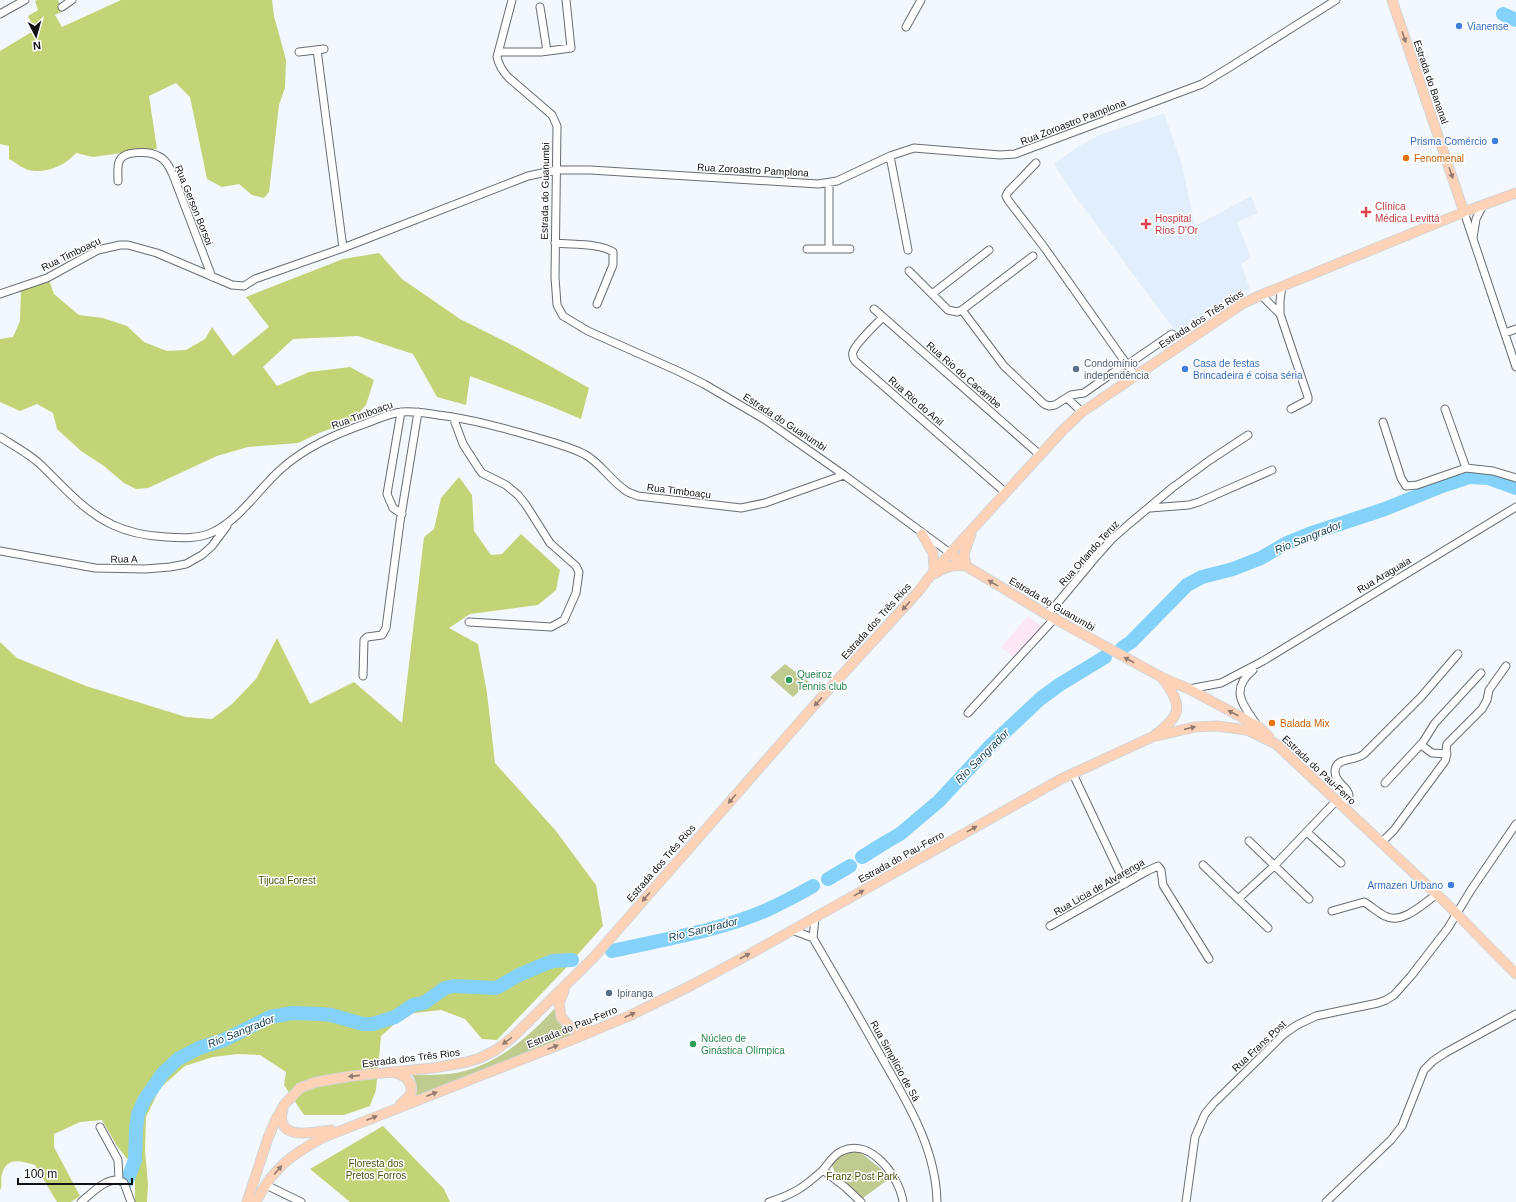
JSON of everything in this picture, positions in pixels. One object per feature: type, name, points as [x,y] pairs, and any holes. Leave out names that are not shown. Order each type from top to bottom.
[{"type":"main road","name":"Estrada do Bananal","points":[[1392,0],[1464,212]]},
{"type":"main road","name":"Estrada dos Três Rios","points":[[247,1202],[268,1138],[276,1119],[284,1106],[300,1088],[310,1083],[352,1076],[433,1068],[467,1062],[480,1058],[496,1050],[514,1036],[594,957],[818,701],[918,592],[950,553],[975,528],[1063,430],[1082,412],[1242,304],[1282,286],[1464,212],[1516,193]]},
{"type":"main road","points":[[922,534],[933,553],[933,573],[946,567],[957,565],[966,566],[964,560],[964,550],[975,528]]},
{"type":"main road","name":"Estrada do Guanumbi","points":[[950,553],[966,566],[1050,616],[1163,678],[1189,689],[1259,727],[1276,744]]},
{"type":"main road","points":[[1152,737],[1168,725],[1177,711],[1176,700],[1163,678]]},
{"type":"main road","name":"Estrada do Pau-Ferro","points":[[256,1202],[266,1185],[288,1158],[322,1138],[629,1016],[692,986],[1061,779],[1152,737],[1195,727],[1217,726],[1247,730],[1276,744],[1457,913],[1516,974]]},
{"type":"main road","points":[[566,986],[558,1003],[560,1017],[568,1026],[575,1030],[594,1030]]},
{"type":"main road","points":[[393,1072],[405,1077],[409,1081],[412,1090],[411,1094],[396,1109]]},
{"type":"main road","points":[[284,1106],[281,1120],[285,1128],[290,1131],[304,1134],[348,1127]]},
{"type":"street","points":[[0,14],[25,0]]},
{"type":"street","points":[[62,7],[72,0]]},
{"type":"street","name":"Estrada do Guanumbi","points":[[512,0],[499,52],[499,64],[503,72],[552,115],[557,126],[555,277],[557,305],[563,316],[588,331],[704,384],[764,419],[844,475],[922,534],[950,553]]},
{"type":"street","points":[[499,52],[547,52],[572,48],[566,0]]},
{"type":"street","points":[[906,27],[921,0]]},
{"type":"street","name":"Rua Zoroastro Pamplona","points":[[556,170],[590,170],[799,183],[829,183],[890,156],[914,148],[1000,155],[1015,154],[1202,84],[1230,68],[1336,0]]},
{"type":"street","points":[[540,7],[547,52]]},
{"type":"street","points":[[299,52],[321,50],[343,248]]},
{"type":"street","name":"Rua Gerson Borsoi","points":[[118,181],[119,161],[122,157],[128,154],[136,152],[146,153],[159,156],[165,161],[173,175],[212,277]]},
{"type":"street","points":[[890,156],[908,250]]},
{"type":"street","points":[[1036,163],[1008,192],[1006,196],[1044,247],[1124,366],[1135,376]]},
{"type":"street","name":"Rua Timboaçu","points":[[0,294],[47,278],[98,250],[120,245],[128,245],[157,253],[232,285],[244,286],[254,279],[343,248],[528,176],[556,170]]},
{"type":"street","points":[[829,183],[829,248]]},
{"type":"street","name":"Estrada do Bananal","points":[[1473,240],[1476,219],[1483,205]]},
{"type":"street","name":"Estrada do Bananal","points":[[1464,212],[1516,367]]},
{"type":"street","points":[[556,244],[595,246],[607,248],[613,252],[613,265],[597,304]]},
{"type":"street","points":[[807,249],[850,249]]},
{"type":"street","points":[[932,294],[989,250]]},
{"type":"street","points":[[909,271],[948,310],[957,312],[962,310],[1033,256]]},
{"type":"street","points":[[1282,286],[1280,314],[1308,397],[1306,402],[1291,409]]},
{"type":"street","points":[[1261,295],[1280,314]]},
{"type":"street","name":"Rua Rio do Cacambe","points":[[874,309],[1040,455]]},
{"type":"street","points":[[962,310],[1004,366],[1044,404],[1050,406],[1055,405],[1071,395],[1084,393],[1172,334]]},
{"type":"street","name":"Rua Rio do Anil","points":[[883,317],[856,346],[853,352],[853,358],[855,361],[1006,493]]},
{"type":"street","points":[[1505,332],[1516,329]]},
{"type":"street","points":[[1067,398],[1082,412]]},
{"type":"street","points":[[1445,409],[1466,468]]},
{"type":"street","points":[[401,412],[387,494],[393,508],[402,514]]},
{"type":"street","name":"Rua Timboaçu","points":[[0,438],[25,452],[77,502],[96,516],[133,533],[180,538],[198,537],[212,533],[230,521],[294,458],[331,437],[380,418],[401,412],[418,412],[453,417],[511,430],[568,446],[596,462],[625,490],[638,496],[741,508],[765,503],[844,475]]},
{"type":"street","points":[[363,676],[364,640],[382,635],[386,628],[418,412]]},
{"type":"street","points":[[453,417],[463,444],[482,473],[506,485],[518,495],[550,543],[576,566],[579,572],[576,593],[564,620],[559,624],[551,626],[469,622]]},
{"type":"street","points":[[1383,422],[1401,478],[1406,486],[1412,487],[1466,468],[1493,471],[1516,478]]},
{"type":"street","name":"Rua Orlando Teruz","points":[[968,713],[1050,616],[1055,606],[1112,539],[1172,488],[1210,460],[1248,435]]},
{"type":"street","points":[[1150,508],[1189,505],[1199,502],[1272,470]]},
{"type":"street","name":"Rua Araguaia","points":[[1189,689],[1221,682],[1263,661],[1516,507]]},
{"type":"street","name":"Rua A","points":[[0,551],[95,568],[145,569],[186,564],[202,555],[212,546],[230,521]]},
{"type":"street","points":[[1238,899],[1274,866],[1307,832],[1349,795],[1347,789],[1336,778],[1335,769],[1338,764],[1345,760],[1356,759],[1364,754],[1421,697],[1458,654]]},
{"type":"street","name":"Rua Araguaia","points":[[1259,727],[1242,703],[1239,690],[1242,682],[1248,674],[1263,661]]},
{"type":"street","points":[[1382,842],[1399,824],[1445,761],[1447,744],[1482,709],[1487,700],[1489,690],[1506,666]]},
{"type":"street","points":[[1386,783],[1421,745],[1435,723],[1482,673]]},
{"type":"street","points":[[1421,745],[1432,753],[1447,754]]},
{"type":"street","points":[[1073,774],[1125,884]]},
{"type":"street","name":"Rua Frans Post","points":[[1186,1202],[1195,1137],[1205,1114],[1223,1093],[1284,1034],[1297,1025],[1316,1016],[1378,1003],[1394,995],[1411,976],[1448,928],[1470,891],[1516,824]]},
{"type":"street","points":[[1307,832],[1341,863]]},
{"type":"street","points":[[1249,841],[1309,899]]},
{"type":"street","name":"Rua Licia de Alvarenga","points":[[1050,926],[1158,866],[1161,872],[1163,885],[1209,958]]},
{"type":"street","points":[[1203,866],[1268,928]]},
{"type":"street","points":[[1332,911],[1364,902],[1388,918],[1396,918],[1405,915],[1437,894]]},
{"type":"street","points":[[792,930],[813,938],[815,918]]},
{"type":"street","name":"Rua Simplício de Sá","points":[[813,938],[903,1096],[927,1143],[935,1180],[937,1202]]},
{"type":"street","points":[[1326,1202],[1391,1140],[1402,1126],[1424,1070],[1428,1066],[1445,1053],[1516,1014]]},
{"type":"street","points":[[100,1127],[118,1160],[119,1180],[126,1186],[131,1202]]},
{"type":"street","points":[[769,1202],[795,1193],[806,1186],[834,1157],[843,1150],[853,1148],[864,1150],[874,1155],[886,1165],[898,1184],[903,1202]]},
{"type":"street","points":[[823,1170],[861,1202]]},
{"type":"street","points":[[81,1202],[107,1182],[119,1180]]},
{"type":"street","points":[[266,1185],[301,1202]]},
{"type":"shaded area","name":"Hospital Rios D'Or","points":[[1164,113],[1182,165],[1195,226],[1251,196],[1258,213],[1237,222],[1251,258],[1241,264],[1250,289],[1233,296],[1177,333],[1073,193],[1054,164],[1077,147],[1100,135]]},
{"type":"shaded area","points":[[1028,616],[1044,628],[1016,659],[1001,647]]},
{"type":"green space","points":[[58,0],[63,11],[55,15],[62,27],[121,0],[272,0],[274,16],[286,60],[285,88],[279,105],[269,192],[264,198],[252,195],[239,184],[222,187],[207,179],[190,97],[176,83],[149,96],[157,149],[134,150],[93,157],[76,153],[66,162],[54,168],[41,171],[28,170],[9,159],[9,146],[0,144],[0,51],[35,30],[28,16],[38,10],[35,1]]},
{"type":"green space","points":[[379,253],[402,279],[460,319],[516,347],[589,388],[581,419],[470,376],[466,405],[437,397],[413,354],[358,336],[293,339],[263,367],[277,386],[309,372],[350,367],[374,380],[366,405],[352,421],[319,433],[298,443],[248,447],[217,456],[148,488],[136,489],[124,483],[104,466],[81,451],[57,429],[53,413],[37,404],[20,411],[0,402],[0,339],[13,337],[20,321],[21,289],[49,280],[54,294],[79,315],[103,318],[127,326],[144,342],[167,351],[186,350],[205,339],[212,327],[233,356],[269,327],[246,297],[343,259]]},
{"type":"green space","name":"Tijuca Forest","points":[[459,477],[472,495],[474,531],[491,555],[502,554],[521,534],[560,570],[556,590],[538,605],[470,614],[449,628],[478,644],[487,693],[495,763],[556,831],[596,885],[603,926],[564,970],[497,1040],[482,1039],[465,1019],[441,1010],[406,1014],[381,1036],[376,1090],[370,1106],[344,1115],[304,1115],[284,1085],[286,1072],[260,1055],[238,1054],[213,1057],[185,1066],[160,1088],[146,1117],[145,1151],[148,1184],[147,1202],[135,1202],[135,1169],[117,1146],[102,1120],[80,1122],[54,1134],[54,1147],[80,1196],[71,1202],[57,1202],[35,1165],[20,1161],[11,1162],[4,1168],[1,1176],[0,1190],[0,642],[17,658],[86,686],[186,717],[212,719],[232,704],[256,679],[277,638],[310,704],[354,682],[402,723],[424,537],[434,529],[441,498]]},
{"type":"green space","name":"Queiroz Tennis club","points":[[785,664],[809,682],[793,697],[770,677]]},
{"type":"green space","points":[[557,1006],[560,1024],[565,1031],[573,1035],[415,1098],[416,1086],[412,1075],[449,1074],[465,1071],[495,1059],[534,1030]]},
{"type":"green space","name":"Floresta dos Pretos Forros","points":[[383,1126],[444,1189],[450,1202],[350,1202],[310,1169]]},
{"type":"green space","name":"Franz Post Park","points":[[845,1151],[856,1151],[865,1156],[881,1169],[886,1175],[886,1181],[863,1198],[859,1198],[835,1173],[832,1165],[836,1158]]},
{"type":"waterway","points":[[1503,14],[1516,20]]},
{"type":"waterway","name":"Rio Sangrador","points":[[1122,648],[1131,642],[1187,585],[1202,577],[1233,569],[1261,558],[1285,544],[1309,534],[1385,509],[1442,486],[1469,477],[1488,478],[1516,488]]},
{"type":"waterway","name":"Rio Sangrador","points":[[862,857],[900,834],[939,801],[991,745],[1040,699],[1059,685],[1105,657]]},
{"type":"waterway","name":"Rio Sangrador","points":[[828,879],[850,866]]},
{"type":"waterway","name":"Rio Sangrador","points":[[612,951],[692,934],[750,917],[769,909],[813,886]]},
{"type":"waterway","name":"Rio Sangrador","points":[[127,1181],[135,1160],[138,1114],[145,1099],[163,1073],[178,1059],[199,1048],[224,1040],[270,1017],[292,1013],[331,1015],[363,1024],[373,1024],[395,1017],[413,1005],[424,1003],[445,988],[454,986],[496,988],[519,975],[553,961],[572,960]]},
{"type":"place","name":"Vianense","points":[[1459,26]]},
{"type":"place","name":"Prisma Comércio","points":[[1495,141]]},
{"type":"place","name":"Fenomenal","points":[[1406,158]]},
{"type":"place","name":"Clínica Médica Levittá","points":[[1366,212]]},
{"type":"place","name":"Hospital Rios D'Or","points":[[1146,224]]},
{"type":"place","name":"Condomínio independência","points":[[1076,369]]},
{"type":"place","name":"Casa de festas Brincadeira é coisa séria","points":[[1185,369]]},
{"type":"place","name":"Queiroz Tennis club","points":[[789,680]]},
{"type":"place","name":"Balada Mix","points":[[1272,723]]},
{"type":"place","name":"Armazen Urbano","points":[[1451,885]]},
{"type":"place","name":"Ipiranga","points":[[609,993]]},
{"type":"place","name":"Núcleo de Ginástica Olímpica","points":[[693,1044]]}]
